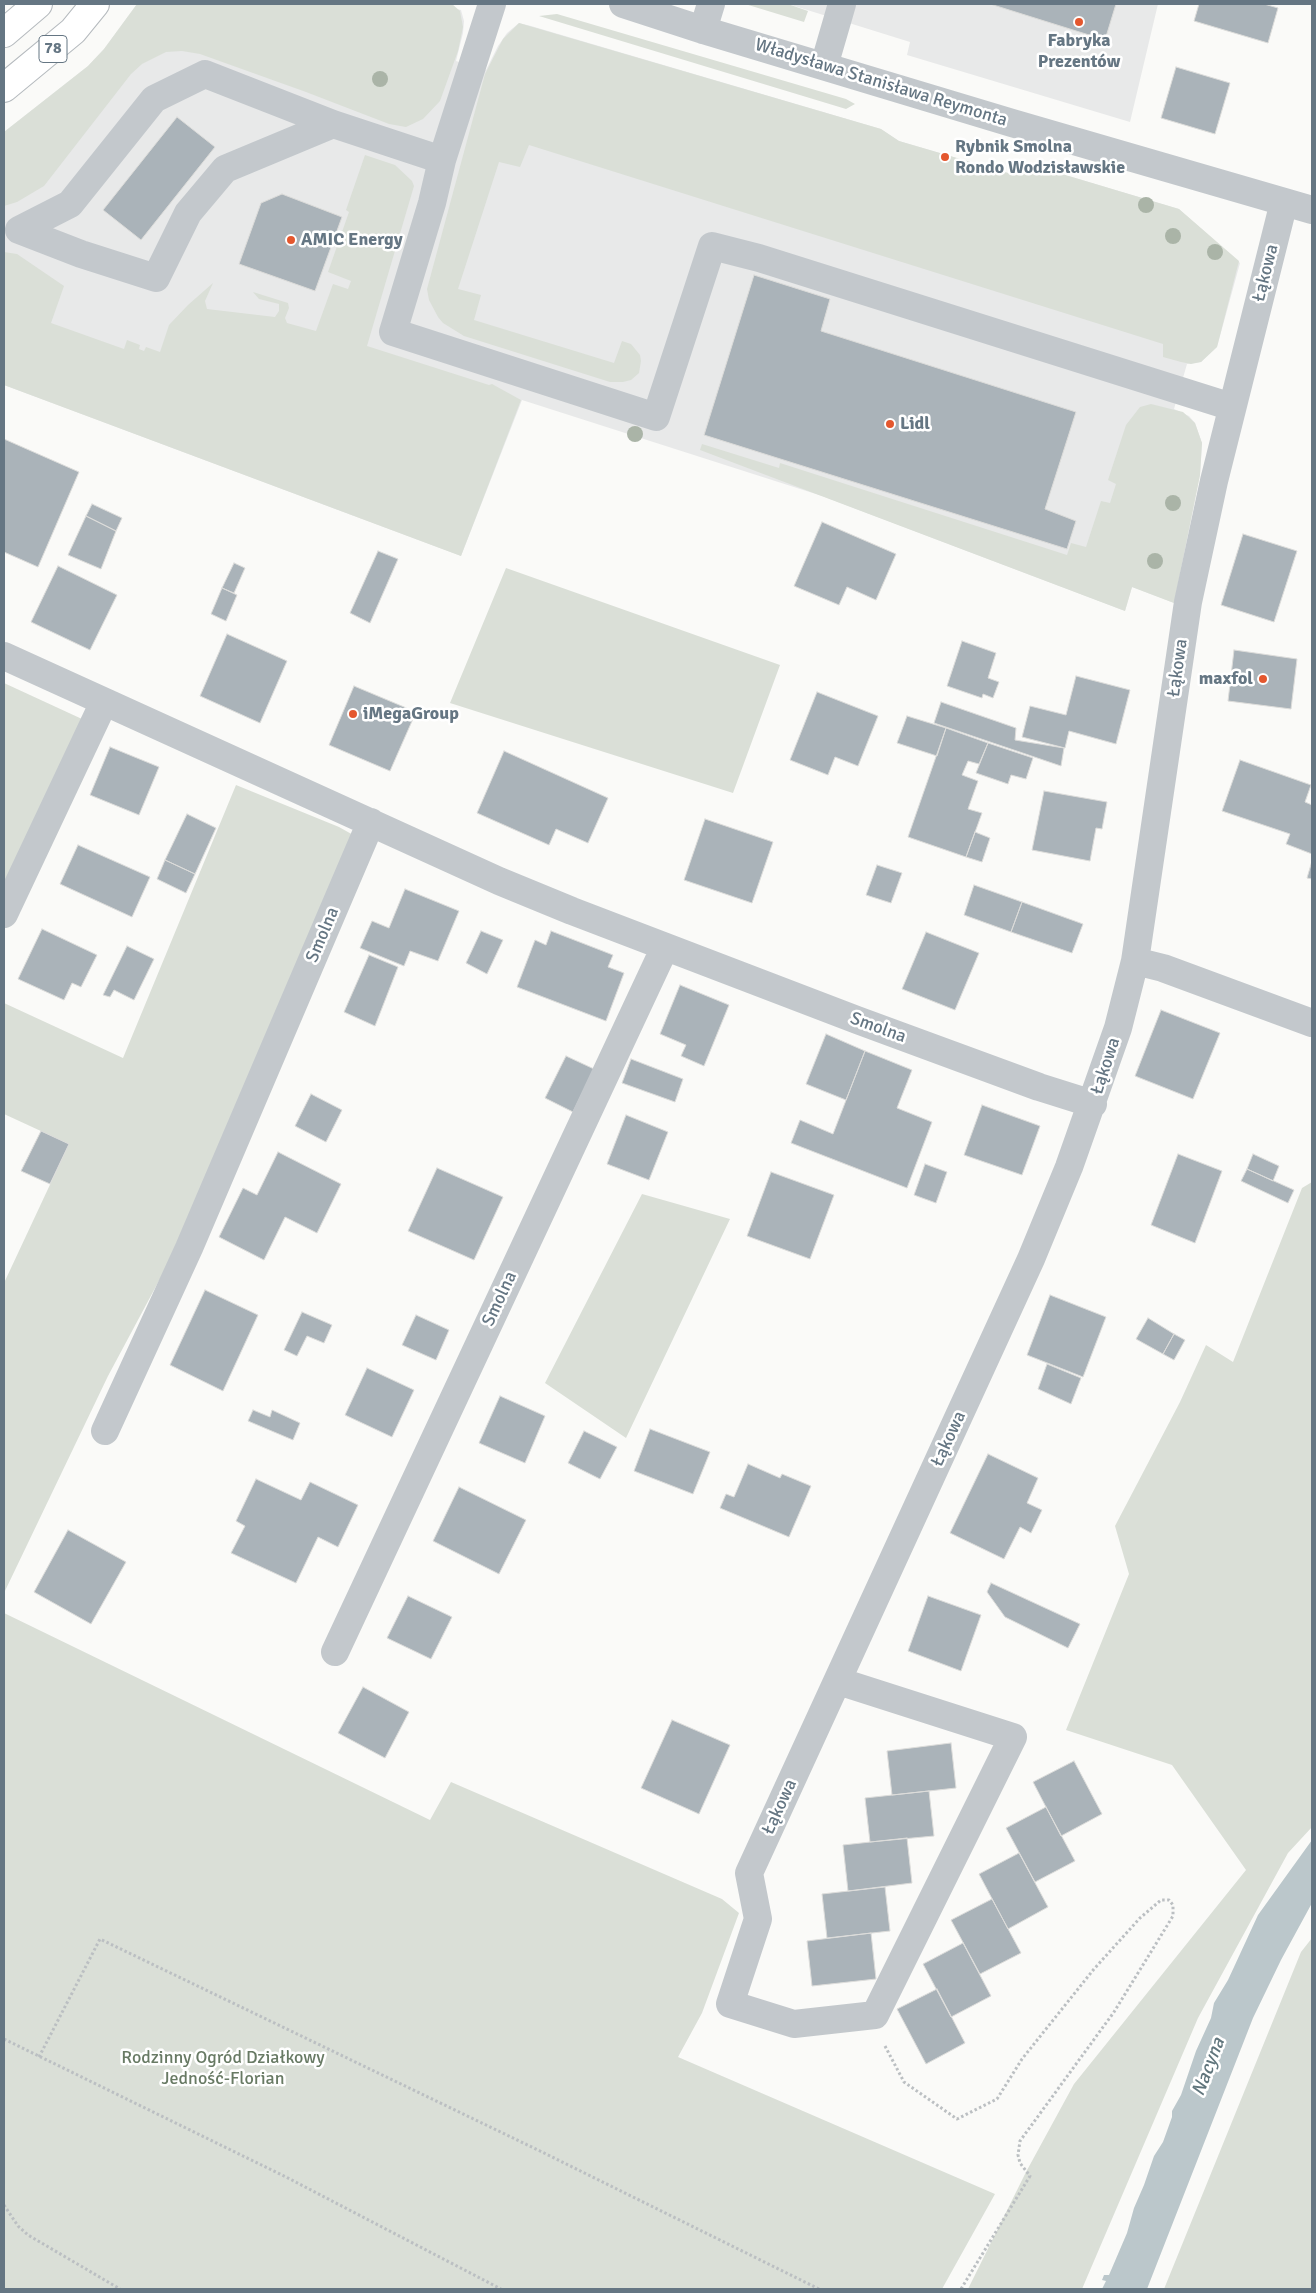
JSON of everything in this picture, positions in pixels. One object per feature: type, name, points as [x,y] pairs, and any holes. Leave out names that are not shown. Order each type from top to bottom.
[{"type":"main road","name":"78","points":[[6,32],[18,4]]},
{"type":"main road","name":"78","points":[[6,32],[38,4]]},
{"type":"main road","name":"78","points":[[4,88],[73,31],[96,4]]},
{"type":"street","points":[[492,4],[442,160],[432,203],[393,332],[656,417],[712,246],[759,258],[1232,407]]},
{"type":"street","name":"Władysława Stanisława Reymonta","points":[[624,4],[703,30],[1312,210]]},
{"type":"street","points":[[703,30],[711,4]]},
{"type":"street","points":[[824,66],[842,4]]},
{"type":"street","points":[[11,230],[70,204],[154,99],[205,74],[333,124],[442,160]]},
{"type":"street","points":[[11,230],[156,278],[188,213],[225,169],[333,124]]},
{"type":"street","name":"Łąkowa","points":[[875,2015],[794,2024],[730,2004],[758,1919],[749,1873],[1031,1259],[1093,1104],[1118,1028],[1135,961],[1188,602],[1232,407],[1284,202]]},
{"type":"street","name":"Smolna","points":[[4,656],[499,881],[666,947],[1039,1087],[1093,1104]]},
{"type":"street","points":[[4,914],[104,702]]},
{"type":"street","name":"Smolna","points":[[105,1431],[189,1248],[371,822]]},
{"type":"street","name":"Smolna","points":[[335,1652],[666,947]]},
{"type":"street","points":[[1135,961],[1163,968],[1312,1023]]},
{"type":"street","points":[[838,1681],[1013,1737],[875,2015]]},
{"type":"path","points":[[875,2015],[878,2032],[904,2082],[957,2119],[997,2099],[1022,2059],[1094,1969],[1140,1918],[1161,1900],[1169,1900],[1173,1905],[1173,1916],[1114,2012],[1020,2141],[1018,2155],[1020,2163],[1030,2176],[960,2289]]},
{"type":"path","points":[[40,2057],[100,1939],[532,2147],[819,2289]]},
{"type":"path","points":[[4,2039],[286,2177],[500,2289]]},
{"type":"path","points":[[4,2205],[18,2226],[28,2235],[120,2289]]},
{"type":"shaded area","points":[[137,4],[452,4],[456,9],[461,10],[464,21],[456,61],[486,70],[507,33],[519,23],[881,129],[899,141],[1008,173],[1052,171],[1179,209],[1240,263],[1217,347],[1201,362],[1187,364],[1174,409],[1189,416],[1195,423],[1202,443],[1200,475],[1174,603],[1132,587],[1125,611],[822,496],[522,400],[461,556],[4,385],[4,132],[88,66],[104,49]]},
{"type":"shaded area","points":[[788,4],[1158,4],[1130,122],[907,55],[910,42]]},
{"type":"green space","points":[[137,4],[452,4],[460,11],[463,27],[458,51],[440,101],[423,119],[406,127],[389,124],[200,54],[182,51],[166,52],[142,64],[131,74],[44,186],[17,202],[4,206],[4,132],[88,66],[104,49]]},
{"type":"green space","points":[[745,4],[788,4],[808,11],[804,22]]},
{"type":"green space","points":[[557,14],[846,99],[855,104],[846,109],[539,16]]},
{"type":"green space","points":[[519,23],[881,129],[899,141],[1008,173],[1052,171],[1179,209],[1239,261],[1217,347],[1201,362],[1191,364],[1163,357],[1163,344],[529,145],[520,167],[499,162],[458,289],[481,295],[474,320],[614,363],[622,341],[631,344],[640,355],[639,373],[631,380],[610,382],[464,336],[443,323],[438,317],[429,300],[427,289],[485,74],[503,39]]},
{"type":"green space","points":[[365,155],[395,165],[412,181],[414,186],[367,346],[489,385],[492,384],[521,400],[461,556],[4,385],[4,252],[17,254],[64,286],[51,323],[124,349],[127,340],[140,345],[139,349],[144,351],[146,347],[160,352],[169,325],[213,283],[205,301],[207,309],[275,317],[279,311],[279,304],[259,299],[253,292],[288,303],[289,308],[285,318],[287,323],[316,331],[333,284],[348,289],[351,281],[328,272],[349,212],[346,210]]},
{"type":"green space","points":[[1151,404],[1183,412],[1195,423],[1202,443],[1200,475],[1174,603],[1132,587],[1125,611],[700,450],[702,444],[779,468],[780,463],[1067,555],[1071,543],[1086,547],[1101,501],[1110,503],[1116,484],[1108,480],[1126,425],[1140,407]]},
{"type":"green space","points":[[506,568],[780,665],[733,793],[450,703]]},
{"type":"green space","points":[[4,683],[82,719],[4,890]]},
{"type":"green space","points":[[236,785],[339,827],[355,836],[177,1247],[108,1376],[4,1593],[4,1283],[69,1144],[4,1114],[4,1003],[123,1058]]},
{"type":"green space","points":[[1312,1182],[1312,1827],[1288,1853],[1198,2018],[1082,2289],[968,2289],[1026,2172],[1074,2084],[1246,1870],[1172,1765],[1066,1730],[1129,1574],[1115,1526],[1180,1402],[1206,1345],[1233,1362],[1302,1188]]},
{"type":"green space","points":[[642,1194],[730,1219],[626,1438],[545,1383]]},
{"type":"green space","name":"Rodzinny Ogród Działkowy Jedność-Florian","points":[[4,1613],[430,1820],[451,1782],[722,1899],[739,1913],[702,2013],[678,2057],[995,2194],[942,2289],[4,2289]]},
{"type":"green space","points":[[1312,1938],[1312,2289],[1164,2289],[1301,1952]]},
{"type":"water","name":"Nacyna","points":[[1312,1840],[1312,1903],[1281,1960],[1253,2018],[1147,2289],[1102,2289],[1106,2281],[1102,2280],[1104,2275],[1109,2275],[1127,2233],[1134,2208],[1154,2156],[1163,2142],[1172,2117],[1172,2111],[1181,2095],[1196,2051],[1211,2018],[1214,2003],[1228,1980],[1258,1915]]},
{"type":"building","name":"Fabryka Prezentów","points":[[990,4],[1116,4],[1105,40]]},
{"type":"building","points":[[1199,4],[1264,4],[1278,8],[1268,43],[1194,21]]},
{"type":"building","points":[[1176,67],[1230,83],[1215,134],[1161,118]]},
{"type":"building","points":[[177,117],[215,147],[141,240],[103,210]]},
{"type":"building","name":"AMIC Energy","points":[[282,194],[342,217],[315,291],[239,264],[261,203]]},
{"type":"building","name":"Lidl","points":[[754,275],[830,299],[821,331],[1076,412],[1045,509],[1076,521],[1067,549],[704,435]]},
{"type":"building","points":[[4,439],[79,472],[38,567],[4,552]]},
{"type":"building","points":[[92,504],[122,518],[116,531],[86,516]]},
{"type":"building","points":[[86,516],[116,531],[101,569],[68,555]]},
{"type":"building","points":[[822,522],[896,554],[876,600],[847,587],[839,605],[794,586]]},
{"type":"building","points":[[1243,534],[1297,551],[1274,622],[1221,605]]},
{"type":"building","points":[[378,551],[398,559],[370,623],[350,613]]},
{"type":"building","points":[[234,563],[245,568],[234,593],[222,588]]},
{"type":"building","points":[[58,566],[117,595],[90,650],[31,622]]},
{"type":"building","points":[[222,588],[237,595],[226,621],[211,614]]},
{"type":"building","points":[[227,634],[287,661],[260,723],[200,696]]},
{"type":"building","points":[[962,641],[996,653],[988,678],[999,682],[993,698],[983,694],[982,698],[947,686]]},
{"type":"building","points":[[1234,650],[1297,659],[1291,709],[1228,701]]},
{"type":"building","points":[[1076,676],[1130,690],[1116,744],[1069,731],[1065,748],[1022,737],[1030,706],[1066,715]]},
{"type":"building","points":[[354,686],[416,712],[390,771],[329,745]]},
{"type":"building","points":[[817,692],[878,716],[858,766],[835,757],[828,775],[790,760]]},
{"type":"building","points":[[941,702],[1016,728],[1015,740],[1064,748],[1061,766],[934,723]]},
{"type":"building","points":[[907,716],[946,728],[937,756],[897,743]]},
{"type":"building","points":[[946,728],[988,743],[979,764],[968,761],[962,775],[978,781],[968,809],[982,813],[966,857],[908,837]]},
{"type":"building","points":[[988,743],[1033,758],[1026,779],[1011,775],[1008,784],[976,773]]},
{"type":"building","points":[[110,747],[159,767],[139,815],[90,795]]},
{"type":"building","points":[[504,751],[608,798],[588,843],[556,829],[549,845],[477,813]]},
{"type":"building","points":[[1240,760],[1311,785],[1305,802],[1312,805],[1312,854],[1286,844],[1290,834],[1222,811]]},
{"type":"building","points":[[1044,791],[1107,802],[1102,829],[1096,828],[1090,861],[1032,850]]},
{"type":"building","points":[[187,814],[216,828],[195,874],[165,860]]},
{"type":"building","points":[[705,819],[773,842],[752,903],[684,880]]},
{"type":"building","points":[[975,832],[990,838],[982,862],[966,857]]},
{"type":"building","points":[[78,845],[150,877],[132,917],[60,884]]},
{"type":"building","points":[[165,860],[195,874],[186,893],[157,879]]},
{"type":"building","points":[[1312,861],[1312,879],[1307,878]]},
{"type":"building","points":[[877,865],[902,873],[891,903],[866,895]]},
{"type":"building","points":[[974,885],[1022,902],[1011,932],[964,915]]},
{"type":"building","points":[[405,889],[459,911],[438,961],[410,951],[404,966],[360,948],[372,921],[389,928]]},
{"type":"building","points":[[1022,902],[1083,924],[1072,953],[1011,932]]},
{"type":"building","points":[[42,929],[97,955],[81,987],[72,983],[64,1000],[18,979]]},
{"type":"building","points":[[481,931],[503,940],[487,974],[466,963]]},
{"type":"building","points":[[551,931],[613,955],[608,967],[624,973],[606,1021],[517,987],[535,940],[546,945]]},
{"type":"building","points":[[926,932],[979,953],[955,1010],[902,989]]},
{"type":"building","points":[[127,946],[154,959],[134,1000],[114,990],[110,997],[103,995]]},
{"type":"building","points":[[369,955],[398,967],[375,1026],[344,1012]]},
{"type":"building","points":[[680,985],[729,1005],[704,1066],[681,1056],[686,1045],[660,1034]]},
{"type":"building","points":[[1161,1010],[1220,1033],[1193,1099],[1135,1076]]},
{"type":"building","points":[[826,1034],[865,1051],[846,1100],[806,1084]]},
{"type":"building","points":[[865,1051],[912,1070],[897,1108],[932,1122],[907,1188],[791,1143],[800,1120],[833,1134]]},
{"type":"building","points":[[566,1056],[594,1069],[573,1112],[545,1098]]},
{"type":"building","points":[[631,1059],[683,1079],[675,1102],[622,1083]]},
{"type":"building","points":[[311,1094],[342,1110],[326,1142],[295,1126]]},
{"type":"building","points":[[982,1105],[1040,1126],[1022,1175],[964,1155]]},
{"type":"building","points":[[626,1115],[668,1132],[649,1180],[607,1164]]},
{"type":"building","points":[[41,1131],[69,1144],[50,1184],[21,1171]]},
{"type":"building","points":[[278,1152],[341,1184],[317,1233],[285,1217],[264,1260],[219,1237],[243,1188],[257,1195]]},
{"type":"building","points":[[1178,1154],[1222,1171],[1195,1243],[1151,1225]]},
{"type":"building","points":[[1253,1154],[1279,1166],[1273,1181],[1247,1169]]},
{"type":"building","points":[[925,1164],[947,1172],[936,1203],[914,1195]]},
{"type":"building","points":[[437,1168],[503,1197],[474,1260],[408,1231]]},
{"type":"building","points":[[1247,1169],[1294,1190],[1288,1203],[1241,1181]]},
{"type":"building","points":[[771,1172],[834,1195],[810,1259],[747,1236]]},
{"type":"building","points":[[205,1290],[258,1315],[223,1391],[170,1365]]},
{"type":"building","points":[[1050,1295],[1106,1317],[1083,1377],[1027,1355]]},
{"type":"building","points":[[302,1312],[332,1325],[324,1343],[307,1336],[297,1356],[284,1350]]},
{"type":"building","points":[[416,1315],[449,1330],[436,1360],[402,1345]]},
{"type":"building","points":[[1148,1318],[1174,1334],[1163,1354],[1136,1339]]},
{"type":"building","points":[[1174,1334],[1185,1340],[1174,1360],[1163,1354]]},
{"type":"building","points":[[1047,1364],[1081,1378],[1071,1404],[1038,1389]]},
{"type":"building","points":[[367,1368],[414,1390],[392,1437],[345,1415]]},
{"type":"building","points":[[500,1396],[545,1416],[525,1463],[479,1443]]},
{"type":"building","points":[[253,1410],[270,1417],[272,1410],[300,1423],[293,1440],[248,1421]]},
{"type":"building","points":[[650,1429],[710,1452],[693,1494],[634,1471]]},
{"type":"building","points":[[584,1431],[617,1447],[600,1479],[568,1463]]},
{"type":"building","points":[[988,1454],[1038,1478],[1027,1503],[1042,1510],[1031,1533],[1020,1527],[1004,1559],[950,1533]]},
{"type":"building","points":[[748,1464],[780,1478],[782,1474],[811,1486],[789,1537],[720,1508],[726,1494],[734,1497]]},
{"type":"building","points":[[256,1479],[301,1500],[310,1482],[358,1505],[338,1547],[318,1537],[296,1583],[231,1553],[245,1526],[236,1521]]},
{"type":"building","points":[[459,1487],[526,1520],[499,1574],[433,1541]]},
{"type":"building","points":[[68,1530],[126,1562],[91,1624],[34,1592]]},
{"type":"building","points":[[991,1583],[1080,1624],[1068,1648],[1005,1617],[987,1592]]},
{"type":"building","points":[[408,1596],[452,1617],[431,1659],[387,1638]]},
{"type":"building","points":[[928,1596],[981,1615],[961,1671],[908,1651]]},
{"type":"building","points":[[363,1687],[409,1712],[385,1758],[338,1733]]},
{"type":"building","points":[[672,1720],[730,1745],[699,1814],[641,1788]]},
{"type":"building","points":[[951,1743],[956,1788],[892,1795],[887,1751]]},
{"type":"building","points":[[1074,1761],[1102,1814],[1061,1836],[1033,1782]]},
{"type":"building","points":[[929,1791],[934,1836],[870,1842],[865,1798]]},
{"type":"building","points":[[1046,1807],[1075,1861],[1035,1882],[1006,1828]]},
{"type":"building","points":[[907,1838],[912,1883],[848,1891],[843,1845]]},
{"type":"building","points":[[1019,1853],[1048,1907],[1008,1929],[979,1874]]},
{"type":"building","points":[[885,1887],[890,1931],[827,1938],[822,1894]]},
{"type":"building","points":[[992,1899],[1021,1953],[980,1974],[951,1920]]},
{"type":"building","points":[[871,1933],[876,1979],[812,1986],[807,1941]]},
{"type":"building","points":[[963,1943],[991,1996],[951,2017],[923,1964]]},
{"type":"building","points":[[937,1989],[965,2043],[926,2064],[897,2009]]},
{"type":"place","name":"Fabryka Prezentów","points":[[1079,22]]},
{"type":"place","name":"Rybnik Smolna Rondo Wodzisławskie","points":[[945,157]]},
{"type":"place","name":"AMIC Energy","points":[[291,240]]},
{"type":"place","name":"Lidl","points":[[890,424]]},
{"type":"place","name":"maxfol","points":[[1263,679]]},
{"type":"place","name":"iMegaGroup","points":[[353,714]]}]
